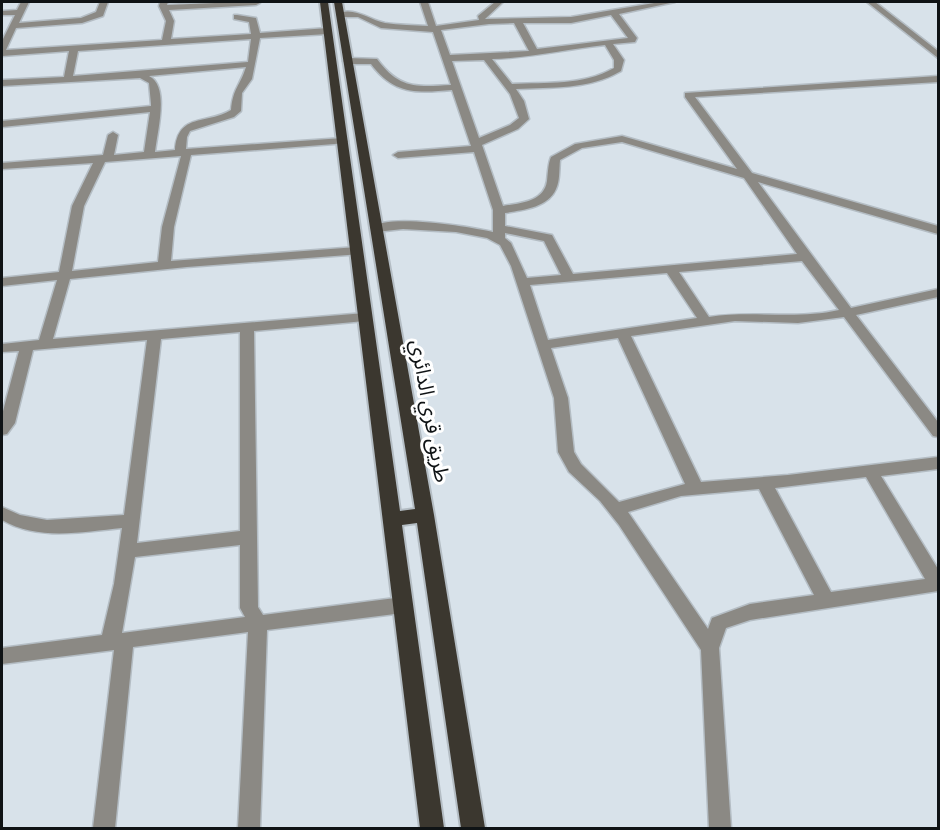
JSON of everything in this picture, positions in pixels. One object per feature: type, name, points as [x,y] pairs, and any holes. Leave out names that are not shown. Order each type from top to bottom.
[{"type":"highway","points":[[324,2],[432,828]]},
{"type":"highway","name":"طريق قري الدائري","points":[[339,8],[425,515],[473,828]]},
{"type":"highway","points":[[392,519],[425,515]]},
{"type":"street","points":[[25,2],[2,51],[74,49],[328,31]]},
{"type":"street","points":[[13,26],[93,18],[100,14],[104,2]]},
{"type":"street","points":[[424,2],[447,58],[499,210],[500,234],[510,250],[522,282],[561,398],[566,452],[575,468],[606,496],[616,509],[710,648]]},
{"type":"street","points":[[480,20],[499,2]]},
{"type":"street","points":[[339,8],[381,25],[434,29],[480,20],[564,21],[614,14],[671,2]]},
{"type":"street","points":[[871,2],[939,55]]},
{"type":"street","points":[[166,42],[170,21],[164,5],[256,3]]},
{"type":"street","points":[[480,20],[484,3]]},
{"type":"street","points":[[2,13],[19,12]]},
{"type":"street","points":[[447,58],[487,58],[535,53],[570,46],[628,41],[633,38],[614,14]]},
{"type":"street","points":[[164,265],[168,226],[184,152],[182,136],[191,126],[230,116],[236,111],[237,93],[247,79],[252,64],[255,36],[253,20],[237,17]]},
{"type":"street","points":[[518,22],[535,53]]},
{"type":"street","points":[[923,42],[939,41]]},
{"type":"street","points":[[511,87],[577,82],[610,75],[618,69],[619,60],[608,43]]},
{"type":"street","points":[[68,78],[74,49]]},
{"type":"street","points":[[398,155],[476,147],[514,127],[524,118],[511,87],[487,58]]},
{"type":"street","points":[[348,61],[374,62],[383,76],[403,88],[456,87]]},
{"type":"street","points":[[2,83],[141,75],[252,64]]},
{"type":"street","points":[[141,75],[153,81],[156,89],[148,155]]},
{"type":"street","points":[[939,80],[688,95],[805,257],[939,432]]},
{"type":"street","points":[[2,124],[155,109]]},
{"type":"street","points":[[45,344],[65,275],[78,206],[105,158],[113,135]]},
{"type":"street","points":[[499,210],[546,197],[552,187],[555,159],[566,151],[600,140],[622,139],[639,142],[749,177],[939,230]]},
{"type":"street","points":[[2,166],[343,141]]},
{"type":"street","points":[[376,228],[403,225],[456,228],[491,235],[548,238],[569,278]]},
{"type":"street","points":[[2,282],[164,265],[357,251]]},
{"type":"street","points":[[522,282],[805,257]]},
{"type":"street","points":[[670,268],[705,320]]},
{"type":"street","points":[[543,345],[623,335],[705,320],[735,317],[798,319],[848,313],[939,293]]},
{"type":"street","points":[[2,348],[365,317]]},
{"type":"street","points":[[247,327],[249,608],[258,622],[249,828]]},
{"type":"street","points":[[104,828],[123,584],[155,334]]},
{"type":"street","points":[[623,335],[696,489]]},
{"type":"street","points":[[2,430],[7,423],[27,346]]},
{"type":"street","points":[[616,509],[681,490],[939,463]]},
{"type":"street","points":[[720,828],[710,648],[719,623],[750,612],[938,584],[870,471]]},
{"type":"street","points":[[764,483],[826,600]]},
{"type":"street","points":[[2,513],[26,523],[54,527],[131,520]]},
{"type":"street","points":[[127,551],[248,537]]},
{"type":"street","points":[[2,656],[403,605]]}]
